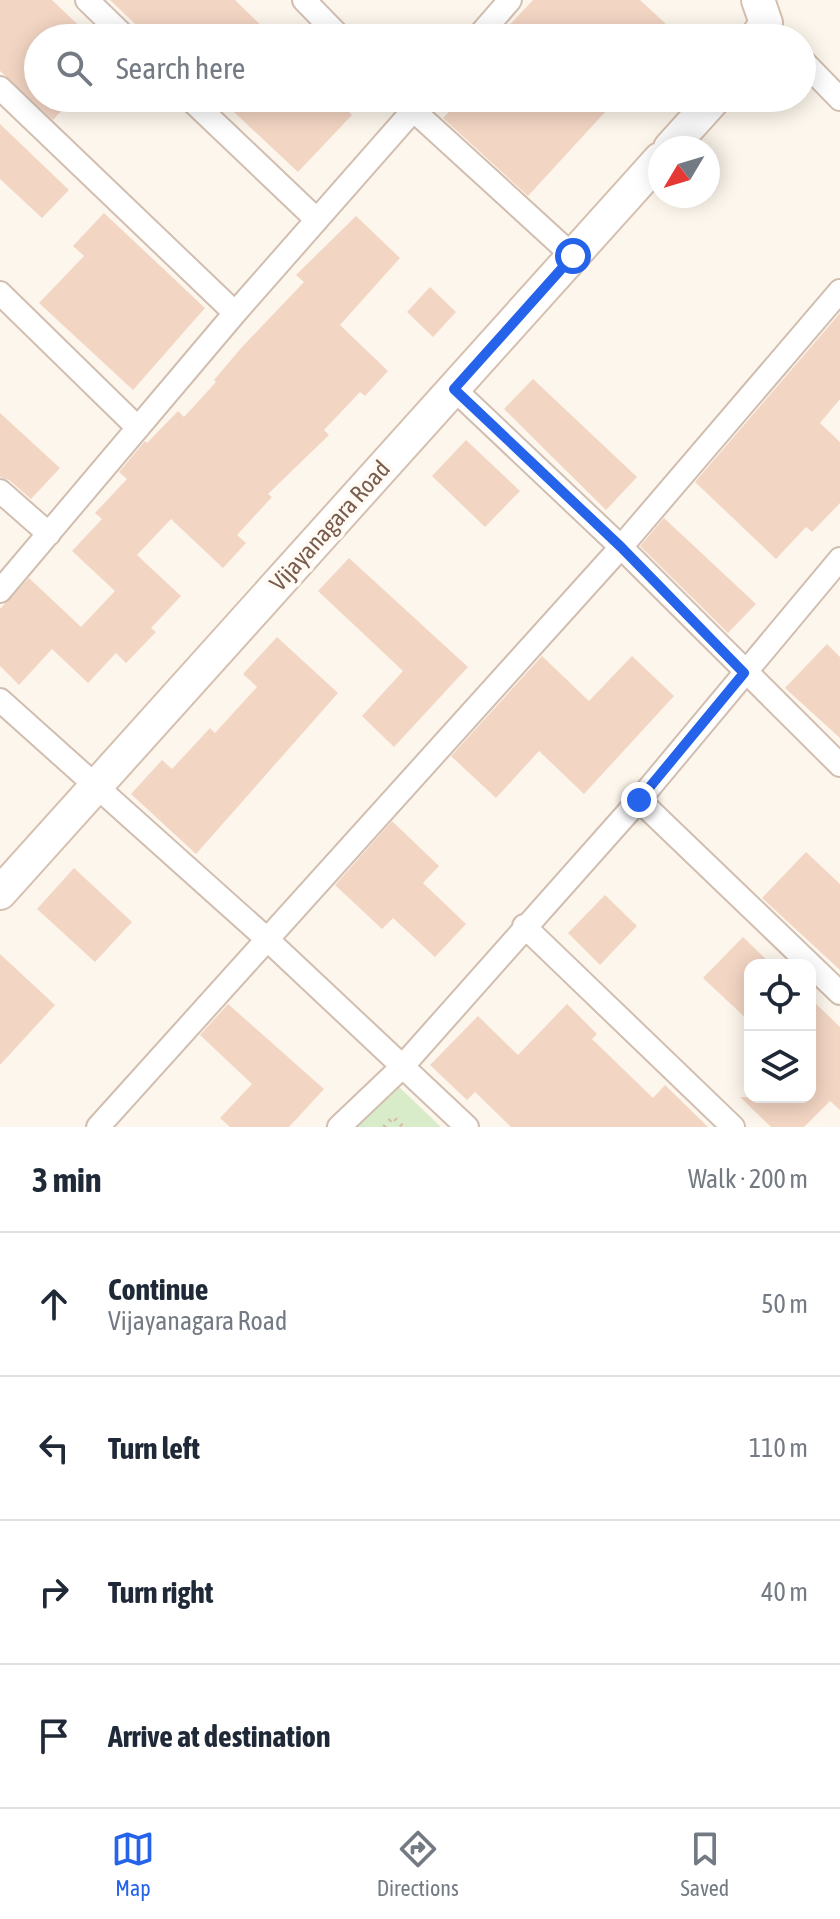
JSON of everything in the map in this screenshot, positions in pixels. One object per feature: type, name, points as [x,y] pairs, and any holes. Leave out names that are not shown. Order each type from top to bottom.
[{"type":"street","points":[[87,0],[112,24]]},
{"type":"street","points":[[304,0],[327,24]]},
{"type":"street","points":[[489,24],[510,0]]},
{"type":"street","points":[[816,74],[840,99]]},
{"type":"street","points":[[0,88],[24,111]]},
{"type":"street","points":[[25,112],[235,313]]},
{"type":"street","points":[[204,112],[317,220]]},
{"type":"street","points":[[0,591],[317,220],[404,112]]},
{"type":"street","points":[[422,112],[573,256]]},
{"type":"street","points":[[681,136],[702,112]]},
{"type":"street","name":"Vijayanagara Road","points":[[0,893],[648,172]]},
{"type":"street","points":[[98,1127],[269,941],[621,547],[840,291]]},
{"type":"street","points":[[0,293],[138,428]]},
{"type":"street","points":[[454,389],[621,547],[744,673],[840,765]]},
{"type":"street","points":[[0,491],[49,534]]},
{"type":"street","points":[[339,1127],[401,1068],[639,800],[840,559]]},
{"type":"street","points":[[0,700],[269,941],[467,1127]]},
{"type":"street","points":[[639,800],[840,993]]},
{"type":"street","points":[[524,926],[733,1127]]},
{"type":"path","points":[[384,1127],[393,1117],[403,1127]]},
{"type":"green space","points":[[398,1086],[441,1127],[357,1127]]},
{"type":"building","points":[[0,0],[52,0],[77,24],[24,24],[24,93],[0,71]]},
{"type":"building","points":[[110,0],[235,0],[260,24],[135,24]]},
{"type":"building","points":[[533,0],[640,0],[666,24],[510,24]]},
{"type":"building","points":[[44,112],[60,112],[53,120]]},
{"type":"building","points":[[234,112],[349,112],[352,115],[298,172]]},
{"type":"building","points":[[449,112],[605,112],[528,196],[443,118]]},
{"type":"building","points":[[0,124],[69,190],[42,218],[0,179]]},
{"type":"building","points":[[104,213],[205,308],[133,390],[39,303],[84,256],[73,246]]},
{"type":"building","points":[[356,216],[400,258],[340,325],[388,371],[365,396],[360,392],[324,430],[329,435],[268,494],[272,497],[237,535],[246,543],[223,568],[171,519],[137,555],[181,596],[151,628],[156,632],[126,663],[116,653],[88,683],[52,649],[19,685],[0,666],[0,609],[29,578],[81,627],[115,591],[72,551],[102,519],[95,513],[127,479],[119,472],[145,441],[147,443],[178,411],[184,417],[242,347],[304,282],[296,275]]},
{"type":"building","points":[[430,287],[456,312],[433,337],[407,312]]},
{"type":"building","points":[[840,313],[840,399],[820,423],[840,442],[840,503],[812,532],[806,527],[776,559],[695,482]]},
{"type":"building","points":[[533,379],[637,477],[606,510],[504,409]]},
{"type":"building","points":[[0,413],[60,468],[31,499],[9,480],[0,477]]},
{"type":"building","points":[[466,440],[520,491],[485,527],[432,476]]},
{"type":"building","points":[[664,518],[756,604],[728,633],[640,546]]},
{"type":"building","points":[[349,558],[468,667],[394,747],[362,716],[403,671],[318,591]]},
{"type":"building","points":[[277,637],[338,693],[196,854],[131,794],[162,760],[172,769],[210,728],[215,733],[257,687],[243,674]]},
{"type":"building","points":[[827,644],[840,657],[840,738],[785,688]]},
{"type":"building","points":[[542,656],[589,701],[632,656],[674,696],[584,794],[539,751],[496,798],[451,756]]},
{"type":"building","points":[[392,821],[439,866],[423,883],[466,924],[435,957],[393,918],[382,929],[335,885]]},
{"type":"building","points":[[806,852],[840,884],[840,970],[762,898]]},
{"type":"building","points":[[74,868],[132,922],[95,962],[37,909]]},
{"type":"building","points":[[605,895],[637,926],[600,965],[568,933]]},
{"type":"building","points":[[743,937],[766,959],[744,959],[744,1016],[703,978]]},
{"type":"building","points":[[0,954],[55,1005],[0,1065]]},
{"type":"building","points":[[228,1004],[324,1089],[289,1127],[230,1127],[220,1118],[252,1084],[200,1035]]},
{"type":"building","points":[[567,1004],[597,1034],[592,1039],[653,1098],[665,1085],[708,1127],[511,1127],[475,1092],[467,1100],[430,1065],[478,1016],[518,1055]]},
{"type":"building","points":[[816,1004],[840,1027],[840,1110],[830,1101],[804,1127],[771,1127],[746,1103],[816,1103]]},
{"type":"route","points":[[573,256],[454,389],[621,547],[744,673],[639,800]]}]
